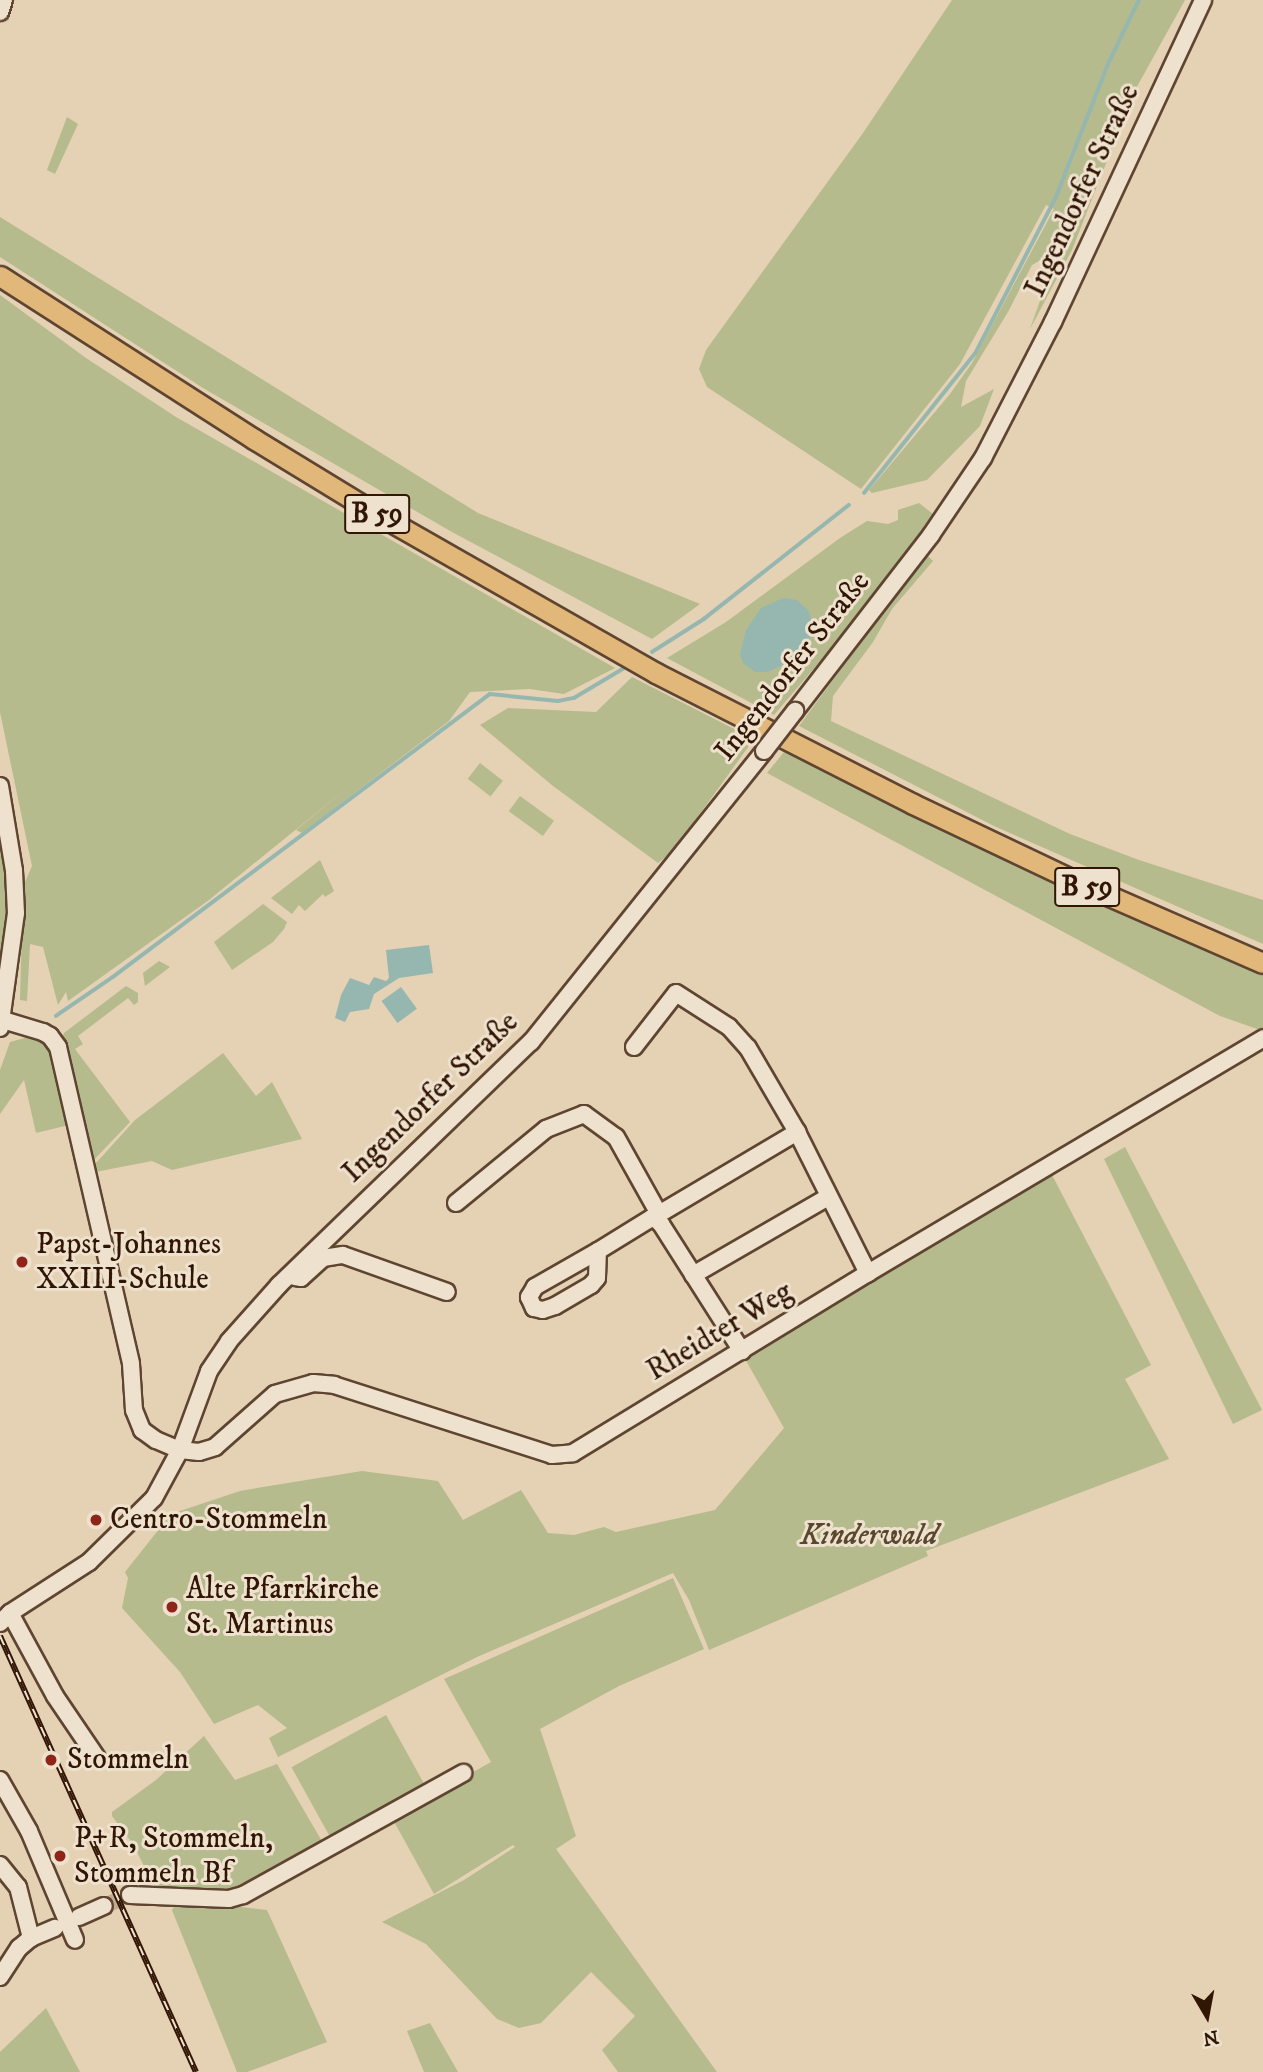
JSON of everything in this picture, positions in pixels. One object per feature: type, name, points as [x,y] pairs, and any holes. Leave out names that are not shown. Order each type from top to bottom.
[{"type":"main road","name":"B 59","points":[[0,276],[290,461],[656,673],[937,816],[1073,880],[1263,963]]},
{"type":"street","points":[[0,12],[4,0]]},
{"type":"street","name":"Ingendorfer Straße","points":[[97,1758],[5,1618],[67,1578],[137,1517],[154,1498],[180,1450],[217,1359],[290,1274],[531,1042],[764,751],[932,535],[983,458],[1053,322],[1203,0]]},
{"type":"street","points":[[0,786],[14,871],[16,913],[1,1024],[43,1032],[58,1047],[131,1364],[134,1410],[142,1430],[156,1440],[180,1450]]},
{"type":"street","points":[[634,1047],[676,993],[729,1027],[748,1048],[797,1132],[868,1273]]},
{"type":"street","name":"Rheidter Weg","points":[[180,1450],[199,1452],[215,1447],[275,1394],[313,1383],[334,1385],[562,1456],[573,1453],[868,1273],[1263,1038]]},
{"type":"street","points":[[456,1203],[547,1129],[584,1114],[616,1137],[656,1215],[742,1351]]},
{"type":"street","points":[[598,1251],[797,1132]]},
{"type":"street","points":[[693,1275],[828,1197]]},
{"type":"street","name":"Ingendorfer Straße","points":[[290,1274],[301,1278],[323,1258],[343,1255],[447,1292]]},
{"type":"street","points":[[130,1895],[229,1899],[243,1895],[463,1773]]},
{"type":"street","points":[[0,1780],[29,1831],[75,1940]]},
{"type":"street","points":[[0,1865],[18,1888],[31,1938]]},
{"type":"street","points":[[79,1917],[104,1906]]},
{"type":"street","points":[[0,1977],[19,1948],[31,1938],[55,1927]]},
{"type":"green space","points":[[952,0],[1185,0],[1134,92],[1072,250],[1030,329],[1058,250],[1032,265],[1008,312],[966,381],[961,407],[994,389],[980,426],[927,480],[872,493],[869,490],[950,394],[972,363],[1054,209],[1046,205],[960,364],[861,489],[707,387],[699,369],[706,350],[863,133]]},
{"type":"green space","points":[[67,117],[78,124],[55,174],[47,170]]},
{"type":"green space","points":[[0,217],[478,513],[700,604],[652,639],[452,532],[203,388],[0,257]]},
{"type":"green space","points":[[0,295],[86,358],[176,417],[615,668],[564,694],[530,689],[470,692],[449,721],[302,833],[296,830],[352,784],[209,900],[68,1001],[66,992],[58,1005],[43,947],[30,944],[27,1001],[20,1000],[23,887],[32,866],[0,712]]},
{"type":"green space","points":[[919,503],[933,514],[915,543],[875,597],[774,715],[667,658],[726,622],[867,521],[888,524],[898,520],[898,510]]},
{"type":"green space","points":[[926,554],[933,561],[892,609],[873,642],[833,696],[831,721],[1070,834],[1139,860],[1263,900],[1263,944],[994,826],[799,726]]},
{"type":"green space","points":[[632,677],[754,739],[673,851],[658,863],[553,786],[480,725],[508,708],[596,712]]},
{"type":"green space","points":[[784,752],[1048,877],[1263,971],[1263,1031],[1220,1016],[767,773]]},
{"type":"green space","points":[[480,763],[503,781],[491,797],[468,779]]},
{"type":"green space","points":[[520,796],[554,821],[543,836],[509,811]]},
{"type":"green space","points":[[0,851],[6,873],[8,923],[0,990]]},
{"type":"green space","points":[[320,860],[334,891],[325,897],[323,894],[305,911],[299,905],[292,914],[271,898]]},
{"type":"green space","points":[[263,904],[287,922],[284,929],[273,942],[232,970],[214,942]]},
{"type":"green space","points":[[159,961],[170,967],[145,986],[143,973]]},
{"type":"green space","points":[[126,986],[138,993],[138,1002],[134,1005],[128,998],[78,1036],[83,1044],[75,1049],[130,1122],[90,1164],[62,1039],[64,1033]]},
{"type":"green space","points":[[32,1036],[42,1041],[54,1057],[69,1125],[36,1133],[24,1080],[0,1114],[0,1070],[10,1042]]},
{"type":"green space","points":[[223,1053],[256,1096],[272,1082],[302,1139],[172,1170],[152,1161],[95,1172],[96,1163],[135,1120]]},
{"type":"green space","points":[[1125,1147],[1262,1410],[1233,1424],[1104,1159]]},
{"type":"green space","name":"Kinderwald","points":[[1051,1173],[1151,1365],[1125,1379],[1169,1459],[926,1551],[928,1556],[709,1650],[689,1600],[673,1573],[477,1657],[278,1757],[269,1738],[287,1728],[258,1705],[214,1724],[180,1672],[122,1608],[128,1578],[125,1572],[171,1514],[240,1491],[263,1487],[362,1471],[438,1481],[463,1520],[521,1490],[548,1533],[574,1535],[604,1527],[616,1532],[715,1510],[784,1428],[744,1357],[800,1320],[802,1324]]},
{"type":"green space","points":[[673,1578],[704,1649],[619,1686],[540,1729],[576,1836],[556,1849],[717,2072],[618,2072],[602,2050],[635,2016],[591,1972],[541,2023],[519,2028],[497,2019],[426,1944],[382,1922],[464,1880],[515,1847],[513,1845],[434,1894],[392,1818],[491,1762],[444,1679]]},
{"type":"green space","points":[[386,1715],[427,1789],[333,1842],[292,1767]]},
{"type":"green space","points":[[204,1736],[235,1780],[277,1764],[323,1843],[229,1893],[154,1886],[133,1844],[112,1816],[112,1812],[156,1780]]},
{"type":"green space","points":[[179,1900],[267,1910],[327,2042],[247,2072],[237,2072],[172,1910]]},
{"type":"green space","points":[[46,2008],[80,2072],[0,2072],[0,2052]]},
{"type":"green space","points":[[430,2023],[458,2072],[424,2072],[407,2031]]},
{"type":"water","points":[[783,598],[797,600],[808,610],[812,621],[809,640],[790,661],[768,672],[755,672],[743,663],[740,654],[746,630],[761,608]]},
{"type":"water","points":[[429,945],[433,973],[399,978],[374,994],[369,1009],[350,1012],[345,1022],[335,1018],[341,995],[350,978],[369,985],[374,977],[386,981],[389,978],[386,950]]},
{"type":"water","points":[[401,987],[417,1009],[397,1023],[382,1001]]},
{"type":"waterway","points":[[864,493],[976,352],[1056,197],[1109,62],[1139,0]]},
{"type":"waterway","points":[[652,652],[704,619],[849,505]]},
{"type":"waterway","points":[[56,1016],[113,977],[490,694],[558,701],[574,698],[626,667]]},
{"type":"tunnel","points":[[104,1906],[130,1895]]},
{"type":"railway","points":[[0,1636],[196,2072]]},
{"type":"place","name":"Papst-Johannes XXIII-Schule","points":[[22,1262]]},
{"type":"place","name":"Centro-Stommeln","points":[[96,1520]]},
{"type":"place","name":"Alte Pfarrkirche St. Martinus","points":[[172,1607]]},
{"type":"place","name":"Stommeln","points":[[51,1760]]},
{"type":"place","name":"P+R, Stommeln, Stommeln Bf","points":[[60,1856]]}]
